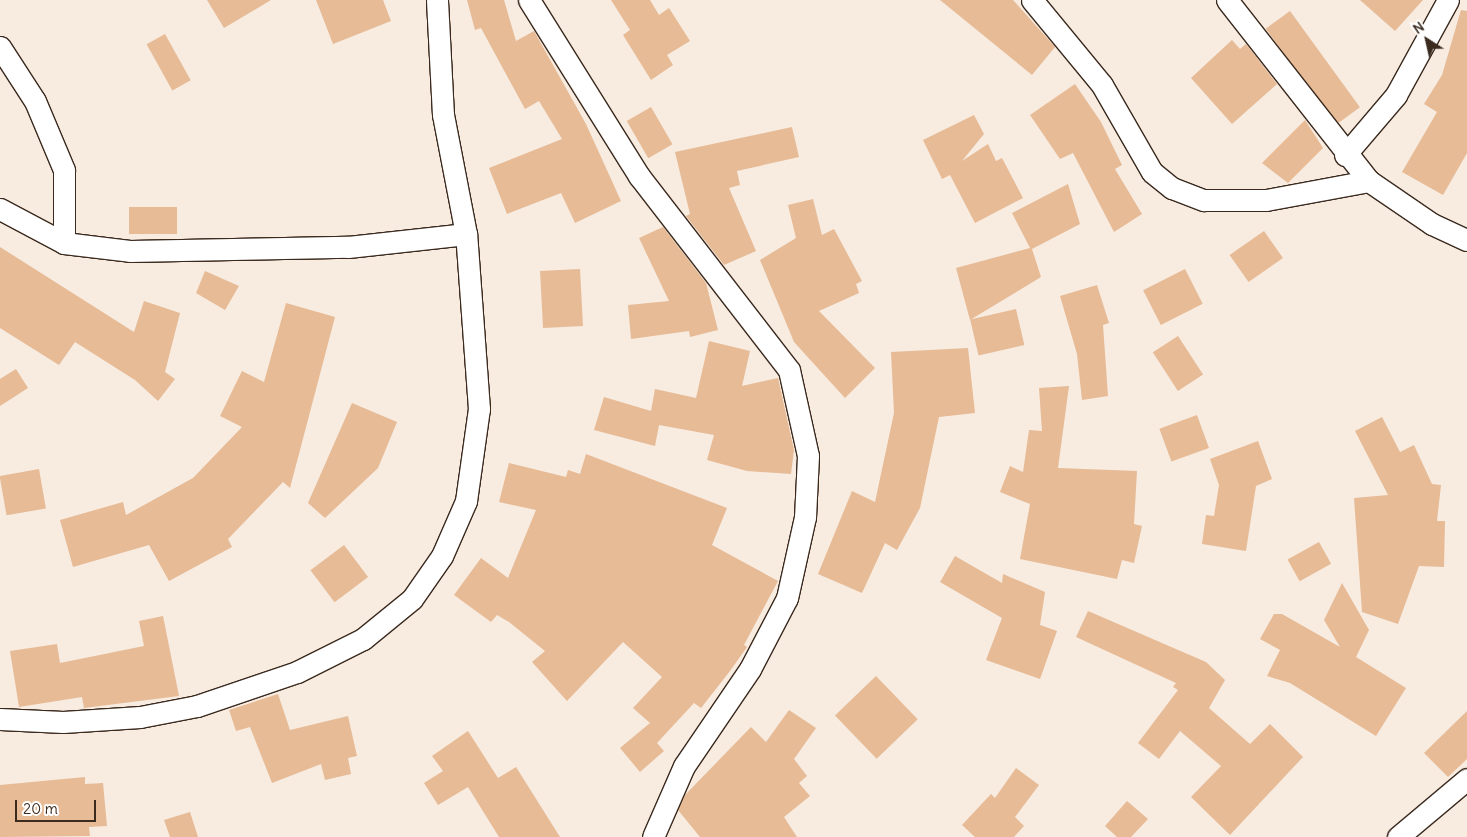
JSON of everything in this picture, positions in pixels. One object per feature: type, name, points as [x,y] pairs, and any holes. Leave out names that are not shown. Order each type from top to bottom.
[{"type":"street","points":[[0,719],[63,722],[140,717],[197,706],[297,672],[363,639],[412,599],[448,540],[466,500],[475,456],[478,409],[466,234],[443,115],[437,0]]},
{"type":"street","points":[[530,0],[640,176],[789,370],[808,456],[805,517],[787,598],[750,669],[684,766],[653,837]]},
{"type":"street","points":[[1032,0],[1102,85],[1152,172],[1172,188],[1204,200],[1266,200],[1369,181]]},
{"type":"street","points":[[1227,0],[1345,155],[1369,181],[1432,224],[1467,240]]},
{"type":"street","points":[[1345,155],[1396,95],[1448,0]]},
{"type":"street","points":[[0,47],[34,101],[64,170],[64,243]]},
{"type":"street","points":[[0,209],[64,243],[186,252],[348,247],[466,234]]},
{"type":"street","points":[[1398,837],[1467,779]]},
{"type":"building","points":[[207,0],[271,0],[224,28]]},
{"type":"building","points":[[316,0],[383,0],[391,21],[333,44]]},
{"type":"building","points":[[467,0],[504,0],[516,41],[534,31],[586,124],[621,201],[575,223],[561,193],[507,214],[489,168],[562,139],[539,101],[525,109],[481,28],[475,30]]},
{"type":"building","points":[[611,0],[650,0],[659,15],[669,8],[690,41],[667,55],[673,65],[651,80],[623,35],[630,30]]},
{"type":"building","points":[[940,0],[1013,0],[1055,47],[1032,75]]},
{"type":"building","points":[[1360,0],[1423,0],[1395,31]]},
{"type":"building","points":[[1461,10],[1467,11],[1467,153],[1443,195],[1402,172],[1437,112],[1424,104],[1442,75]]},
{"type":"building","points":[[1290,11],[1360,107],[1336,125],[1266,29]]},
{"type":"building","points":[[165,34],[191,80],[172,91],[147,44]]},
{"type":"building","points":[[1232,40],[1240,49],[1246,44],[1277,84],[1232,124],[1191,78]]},
{"type":"building","points":[[1075,84],[1101,122],[1122,165],[1115,169],[1142,214],[1114,232],[1073,153],[1060,159],[1030,115]]},
{"type":"building","points":[[651,107],[672,144],[648,158],[627,121]]},
{"type":"building","points":[[974,115],[984,134],[962,161],[988,144],[996,161],[1002,158],[1023,198],[975,223],[950,175],[942,179],[923,140]]},
{"type":"building","points":[[1305,120],[1323,148],[1288,183],[1262,163]]},
{"type":"building","points":[[792,127],[799,157],[737,171],[740,185],[729,188],[756,251],[724,265],[686,216],[690,214],[675,152]]},
{"type":"building","points":[[1068,184],[1080,224],[1032,249],[1041,277],[970,320],[956,268],[1030,248],[1012,213]]},
{"type":"building","points":[[813,199],[822,235],[834,229],[862,281],[856,284],[859,293],[819,311],[875,368],[845,398],[794,342],[760,260],[796,238],[788,205]]},
{"type":"building","points":[[129,207],[177,207],[177,234],[129,234]]},
{"type":"building","points":[[663,227],[706,283],[718,330],[690,337],[689,331],[631,339],[628,305],[669,301],[639,238]]},
{"type":"building","points":[[1264,231],[1283,258],[1249,282],[1230,255]]},
{"type":"building","points":[[0,247],[134,332],[144,301],[180,313],[165,372],[175,379],[158,401],[135,380],[75,342],[59,365],[0,328]]},
{"type":"building","points":[[580,269],[583,326],[543,328],[540,271]]},
{"type":"building","points":[[1185,269],[1203,304],[1161,325],[1143,290]]},
{"type":"building","points":[[205,271],[239,286],[225,310],[196,293]]},
{"type":"building","points":[[1097,285],[1109,323],[1103,325],[1108,396],[1082,400],[1077,354],[1060,296]]},
{"type":"building","points":[[286,303],[335,317],[290,488],[283,482],[228,539],[232,547],[169,581],[149,545],[73,567],[60,520],[123,502],[126,515],[193,478],[242,427],[220,416],[242,371],[264,382]]},
{"type":"building","points":[[1016,309],[1024,345],[979,356],[970,320]]},
{"type":"building","points":[[1178,336],[1203,375],[1178,391],[1153,352]]},
{"type":"building","points":[[709,341],[750,351],[742,386],[778,378],[794,450],[791,474],[747,471],[707,460],[714,435],[659,425],[655,446],[594,430],[604,397],[651,411],[655,389],[696,398]]},
{"type":"building","points":[[968,348],[975,413],[939,417],[920,508],[897,550],[885,543],[862,593],[818,574],[852,491],[875,502],[894,413],[891,352]]},
{"type":"building","points":[[16,369],[28,388],[0,406],[0,379]]},
{"type":"building","points":[[1069,386],[1058,468],[1137,471],[1134,524],[1142,526],[1134,563],[1122,560],[1117,579],[1020,559],[1030,504],[1000,492],[1010,466],[1023,472],[1029,430],[1042,431],[1039,388]]},
{"type":"building","points":[[352,403],[397,422],[378,468],[325,518],[308,503]]},
{"type":"building","points":[[1197,415],[1209,448],[1171,462],[1159,429]]},
{"type":"building","points":[[1382,417],[1400,452],[1414,445],[1432,484],[1441,485],[1437,521],[1445,521],[1444,567],[1419,566],[1398,624],[1362,612],[1354,498],[1388,495],[1355,431]]},
{"type":"building","points":[[1258,441],[1272,479],[1256,486],[1246,551],[1202,544],[1206,515],[1214,516],[1219,485],[1210,459]]},
{"type":"building","points":[[586,454],[727,508],[712,545],[778,581],[744,645],[747,647],[730,671],[701,708],[694,703],[657,743],[664,751],[640,772],[620,748],[650,723],[633,708],[662,677],[623,642],[567,701],[532,662],[545,651],[509,622],[497,615],[491,622],[454,595],[481,558],[508,578],[536,510],[499,502],[509,463],[566,477],[568,470],[580,474]]},
{"type":"building","points":[[39,469],[46,508],[7,515],[0,476]]},
{"type":"building","points":[[1319,542],[1331,564],[1300,581],[1288,559]]},
{"type":"building","points":[[344,545],[368,577],[335,602],[310,570]]},
{"type":"building","points":[[955,556],[1002,583],[1003,574],[1045,592],[1040,625],[1057,631],[1040,679],[986,660],[1002,618],[940,582]]},
{"type":"building","points":[[1342,583],[1369,630],[1356,657],[1406,688],[1376,736],[1290,683],[1267,676],[1280,650],[1260,639],[1274,614],[1282,614],[1340,647],[1324,620]]},
{"type":"building","points":[[1088,611],[1206,662],[1225,680],[1209,708],[1250,744],[1270,724],[1303,757],[1230,835],[1191,797],[1221,766],[1180,731],[1159,759],[1138,743],[1178,690],[1173,687],[1176,683],[1076,637]]},
{"type":"building","points":[[163,616],[179,696],[84,708],[82,697],[19,707],[10,651],[57,644],[60,663],[144,646],[139,621]]},
{"type":"building","points":[[876,676],[918,719],[877,759],[835,716]]},
{"type":"building","points":[[278,694],[290,730],[348,716],[357,756],[348,758],[351,774],[325,780],[321,764],[272,783],[250,727],[236,731],[229,710]]},
{"type":"building","points":[[789,710],[816,728],[794,759],[807,776],[799,783],[810,796],[784,817],[797,837],[700,837],[678,810],[685,795],[751,727],[766,742]]},
{"type":"building","points":[[1467,711],[1467,759],[1448,777],[1424,753]]},
{"type":"building","points":[[468,731],[498,778],[516,767],[560,837],[499,837],[468,787],[438,805],[424,783],[443,771],[432,756]]},
{"type":"building","points":[[1016,768],[1039,785],[1015,817],[1024,826],[1014,837],[975,837],[962,825],[991,794],[995,798]]},
{"type":"building","points":[[85,777],[85,784],[103,783],[107,826],[89,827],[90,836],[0,837],[0,785]]},
{"type":"building","points":[[1127,801],[1148,819],[1131,837],[1117,837],[1105,826]]},
{"type":"building","points":[[190,812],[198,837],[170,837],[164,820]]}]
